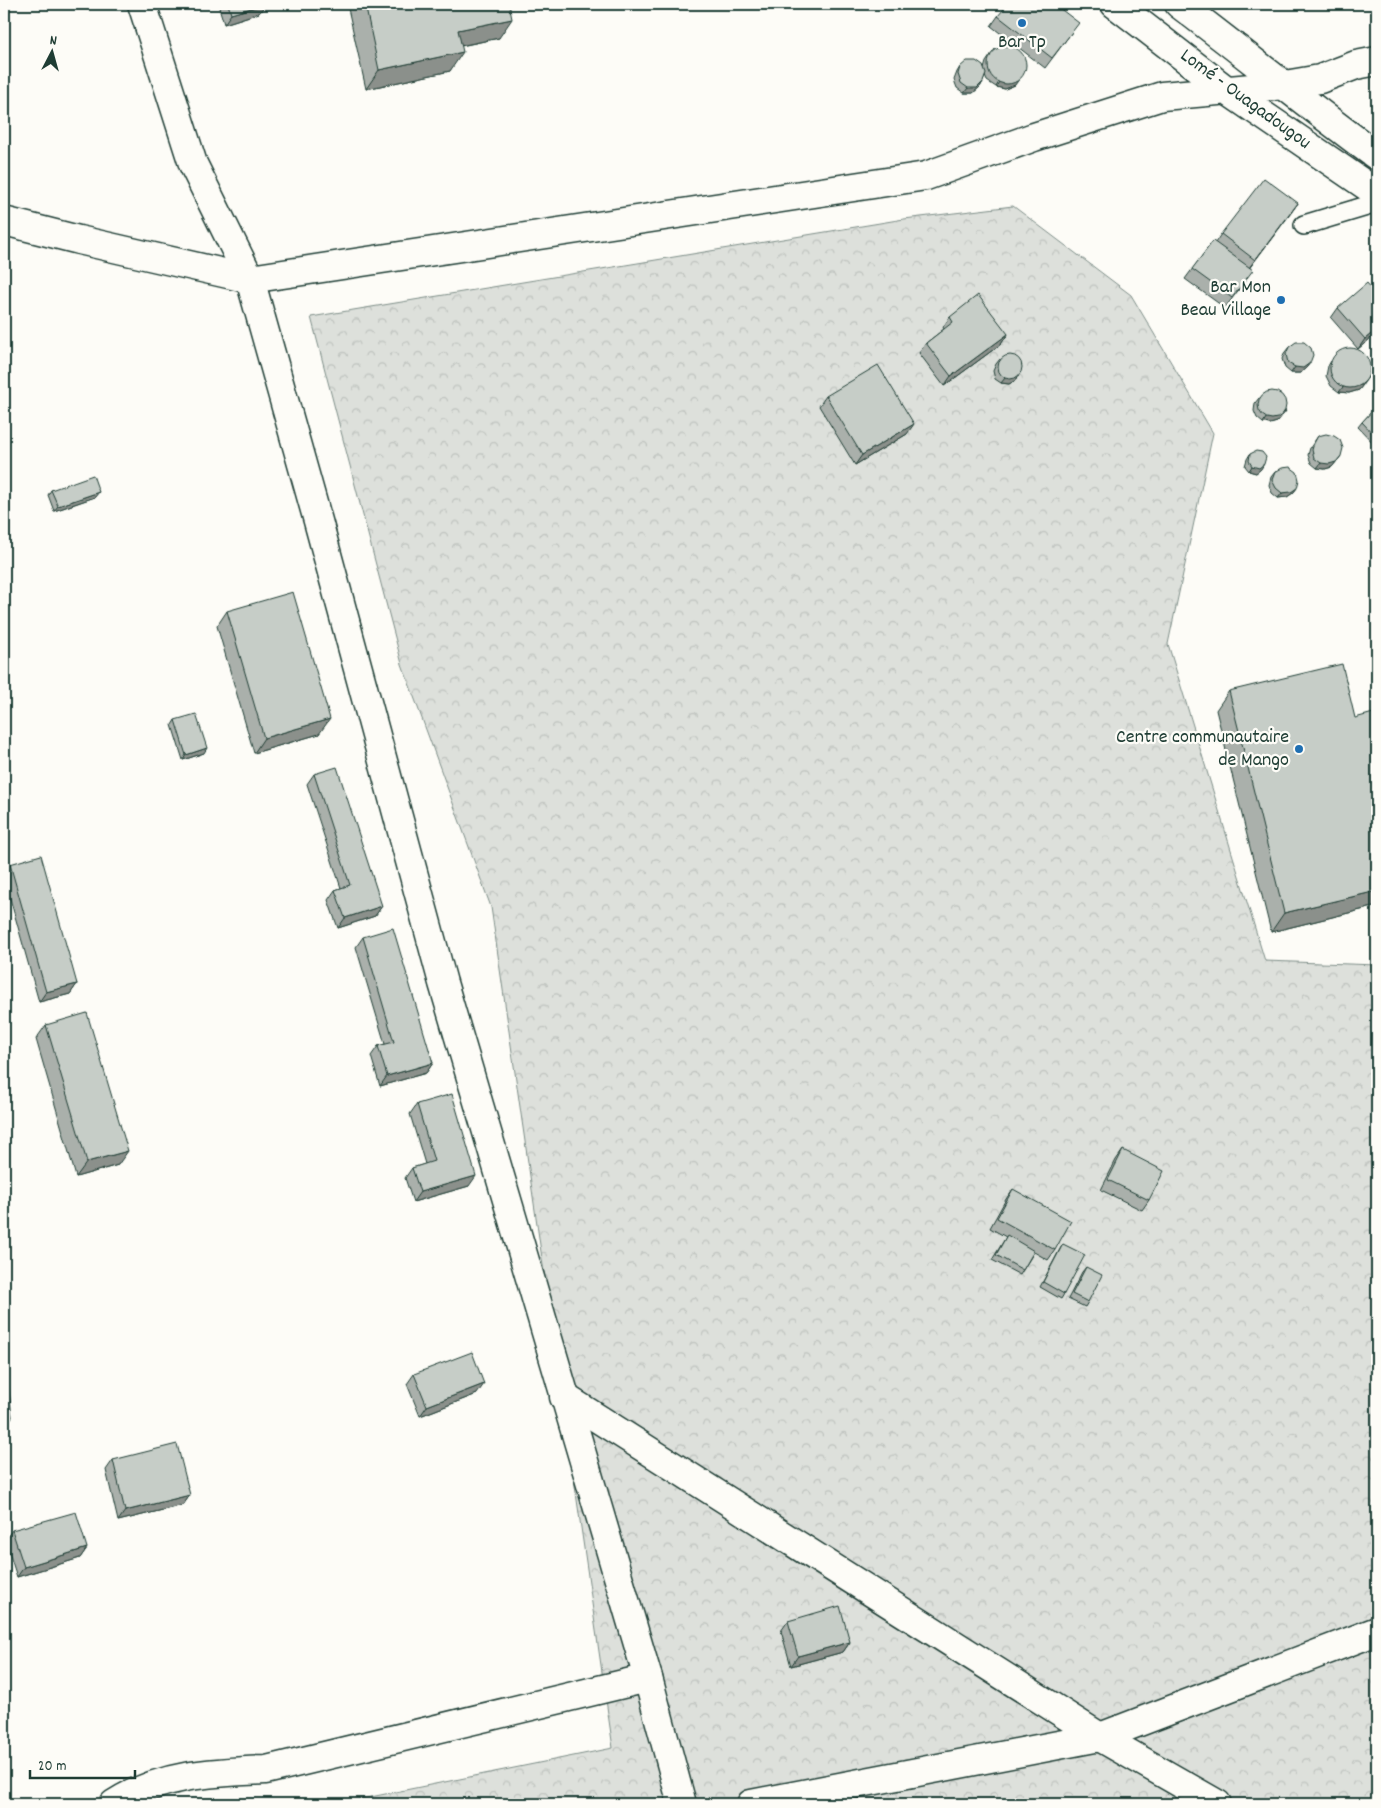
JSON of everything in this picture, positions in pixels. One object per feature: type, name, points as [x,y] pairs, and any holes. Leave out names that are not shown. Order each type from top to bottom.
[{"type":"main road","points":[[142,4],[193,164],[250,279],[318,521],[442,983],[648,1678],[682,1804]]},
{"type":"main road","name":"Lomé - Ouagadougou","points":[[1115,4],[1225,89],[1377,194]]},
{"type":"main road","name":"Lomé - Ouagadougou","points":[[1179,4],[1286,85],[1314,110],[1377,156]]},
{"type":"main road","points":[[4,221],[250,279],[926,176],[1034,137],[1162,96],[1286,85],[1320,80],[1356,65],[1377,61]]},
{"type":"main road","points":[[564,1397],[1100,1737],[1217,1804]]},
{"type":"main road","points":[[751,1804],[1100,1737],[1377,1631]]},
{"type":"main road","points":[[114,1804],[126,1797],[172,1779],[209,1772],[266,1770],[648,1678]]},
{"type":"lane","points":[[1304,225],[1377,203]]},
{"type":"green space","points":[[1013,206],[1131,295],[1213,433],[1168,644],[1265,961],[1377,965],[1377,1804],[336,1804],[613,1748],[491,907],[402,664],[311,317],[904,219]]},
{"type":"building","points":[[228,4],[265,4],[231,14]]},
{"type":"building","points":[[365,4],[509,4],[512,19],[458,30],[463,52],[379,70]]},
{"type":"building","points":[[1008,4],[1054,4],[1079,23],[1052,58],[998,16]]},
{"type":"building","points":[[1007,46],[1020,52],[1026,65],[1020,78],[1007,84],[994,78],[988,65],[994,52]]},
{"type":"building","points":[[967,61],[976,61],[983,66],[986,74],[983,82],[977,88],[968,88],[961,83],[958,74],[960,67]]},
{"type":"building","points":[[1264,178],[1298,203],[1255,260],[1221,234]]},
{"type":"building","points":[[1213,241],[1253,270],[1232,298],[1192,269]]},
{"type":"building","points":[[1367,283],[1377,295],[1377,329],[1365,339],[1338,308]]},
{"type":"building","points":[[978,295],[1008,334],[951,376],[926,343],[953,322],[950,317]]},
{"type":"building","points":[[1296,342],[1304,342],[1311,348],[1313,355],[1310,363],[1303,368],[1295,367],[1288,363],[1286,354],[1289,347]]},
{"type":"building","points":[[1350,348],[1364,354],[1370,368],[1364,382],[1350,388],[1336,382],[1330,368],[1336,354]]},
{"type":"building","points":[[1010,355],[1019,358],[1022,367],[1019,376],[1010,379],[1001,376],[998,367],[1001,358]]},
{"type":"building","points":[[878,365],[914,424],[862,455],[826,396]]},
{"type":"building","points":[[1272,391],[1282,395],[1286,405],[1282,415],[1272,419],[1262,415],[1258,405],[1262,395]]},
{"type":"building","points":[[1377,406],[1377,438],[1362,422]]},
{"type":"building","points":[[1326,434],[1340,440],[1343,448],[1341,456],[1336,462],[1329,464],[1321,463],[1314,458],[1312,450],[1318,436]]},
{"type":"building","points":[[1256,451],[1262,452],[1266,457],[1264,464],[1259,468],[1252,466],[1249,461],[1250,454]]},
{"type":"building","points":[[1290,467],[1297,472],[1299,480],[1297,488],[1291,492],[1282,493],[1276,488],[1272,480],[1275,472],[1282,468]]},
{"type":"building","points":[[93,475],[99,492],[58,506],[51,490]]},
{"type":"building","points":[[293,592],[330,719],[264,738],[227,611]]},
{"type":"building","points":[[1342,664],[1355,718],[1377,712],[1377,891],[1284,913],[1229,691]]},
{"type":"building","points":[[196,714],[207,748],[186,755],[175,720]]},
{"type":"building","points":[[337,767],[382,906],[345,918],[335,890],[350,885],[314,774]]},
{"type":"building","points":[[41,855],[77,984],[46,992],[10,864]]},
{"type":"building","points":[[393,928],[433,1063],[387,1076],[378,1046],[394,1042],[363,937]]},
{"type":"building","points":[[87,1013],[128,1151],[87,1162],[46,1025]]},
{"type":"building","points":[[452,1094],[476,1176],[420,1192],[412,1168],[434,1161],[417,1104]]},
{"type":"building","points":[[1123,1150],[1164,1171],[1149,1200],[1108,1180]]},
{"type":"building","points":[[1013,1189],[1071,1221],[1055,1250],[997,1218]]},
{"type":"building","points":[[1007,1235],[1034,1251],[1023,1270],[996,1255]]},
{"type":"building","points":[[1063,1244],[1085,1255],[1064,1294],[1043,1282]]},
{"type":"building","points":[[1086,1267],[1102,1275],[1088,1302],[1072,1294]]},
{"type":"building","points":[[472,1352],[484,1384],[427,1406],[414,1374]]},
{"type":"building","points":[[4,1356],[12,1417],[4,1418]]},
{"type":"building","points":[[177,1444],[190,1495],[125,1511],[113,1460]]},
{"type":"building","points":[[76,1512],[87,1548],[24,1567],[12,1530]]},
{"type":"building","points":[[840,1606],[850,1642],[798,1656],[788,1621]]},
{"type":"place","name":"Bar Tp","points":[[1022,23]]},
{"type":"place","name":"Bar Mon Beau Village","points":[[1281,300]]},
{"type":"place","name":"Centre communautaire de Mango","points":[[1299,749]]}]
